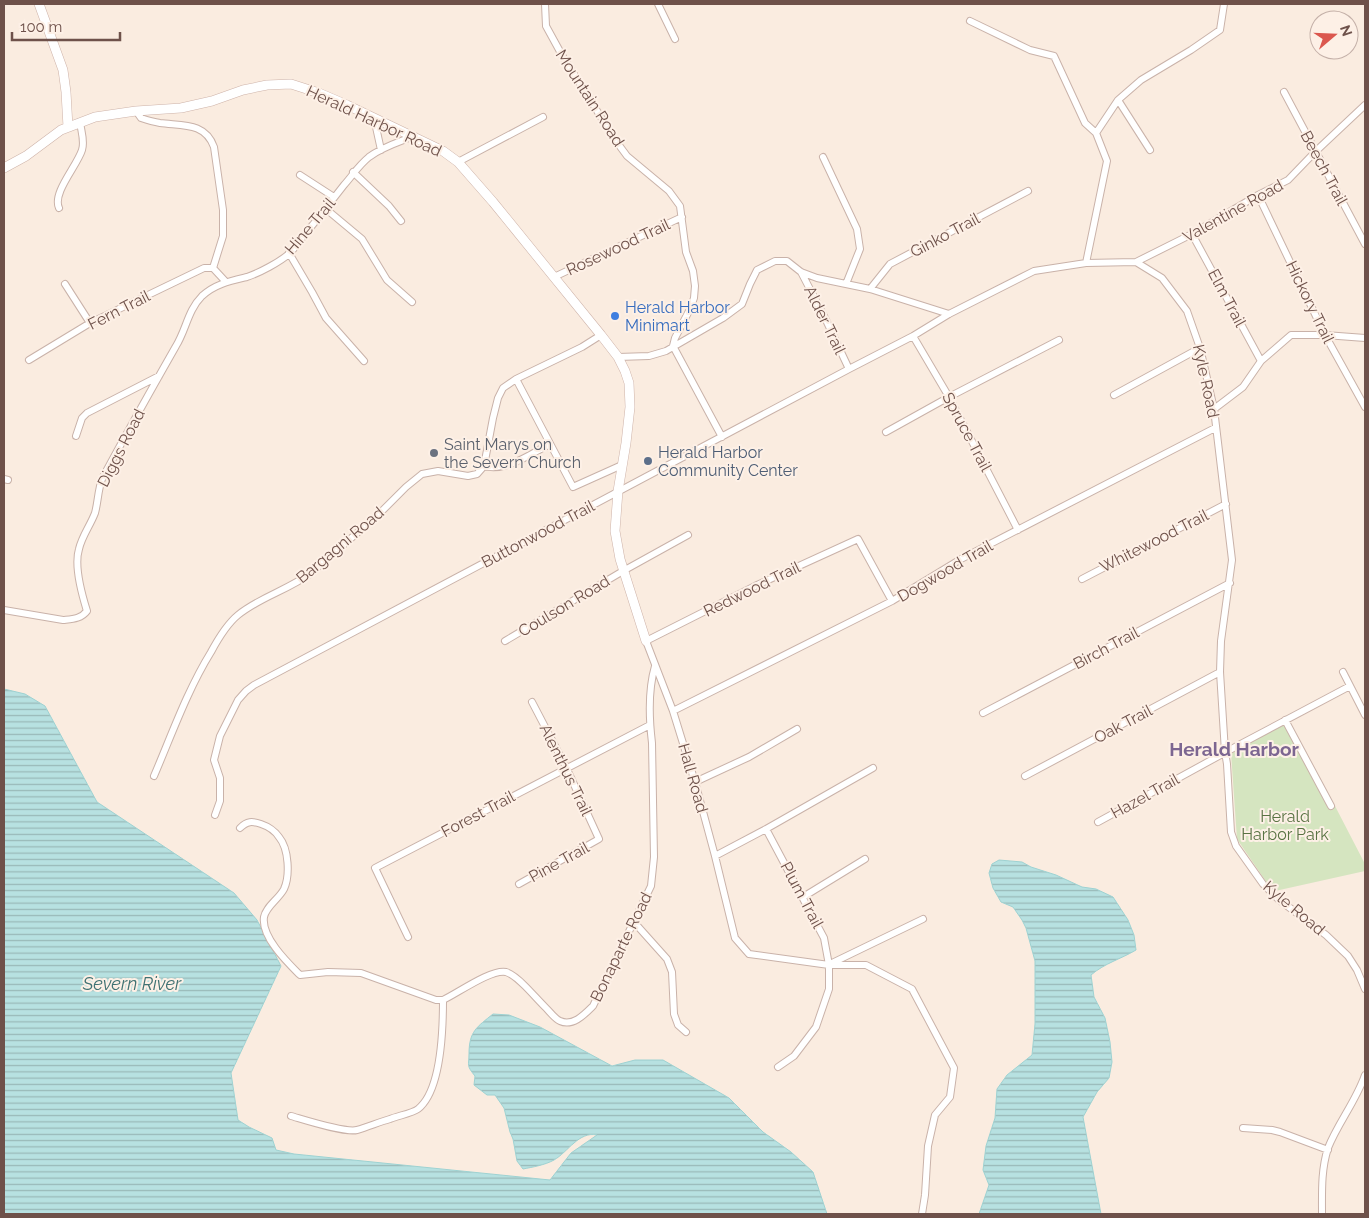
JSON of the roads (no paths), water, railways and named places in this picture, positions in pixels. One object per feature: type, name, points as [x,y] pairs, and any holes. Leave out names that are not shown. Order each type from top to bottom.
[{"type":"street","points":[[39,4],[63,70],[68,127]]},
{"type":"street","name":"Mountain Road","points":[[545,4],[546,26],[563,58],[612,137],[628,156],[670,191],[680,206],[686,252],[693,271],[695,286],[690,310],[675,338],[673,346]]},
{"type":"street","points":[[658,4],[675,39]]},
{"type":"street","points":[[1096,133],[1118,100],[1141,80],[1220,30],[1224,4]]},
{"type":"street","points":[[970,21],[1030,50],[1054,56],[1085,123],[1096,133],[1107,161],[1086,263]]},
{"type":"street","name":"Herald Harbor Road","points":[[4,168],[26,156],[57,132],[95,117],[136,111],[181,108],[212,101],[243,90],[267,85],[291,84],[319,93],[414,136],[443,151],[458,162],[494,202],[615,353]]},
{"type":"street","name":"Beech Trail","points":[[1284,92],[1365,244]]},
{"type":"street","points":[[1118,100],[1150,150]]},
{"type":"street","name":"Valentine Road","points":[[1136,262],[1192,234],[1258,195],[1288,180],[1365,105]]},
{"type":"street","points":[[136,111],[141,118],[159,123],[190,126],[206,132],[212,140],[223,210],[222,236],[213,268],[226,282]]},
{"type":"street","points":[[374,118],[381,150]]},
{"type":"street","points":[[458,162],[543,118]]},
{"type":"street","points":[[58,208],[56,203],[59,191],[82,150],[80,122]]},
{"type":"street","name":"Hine Trail","points":[[226,282],[248,276],[269,266],[289,253],[315,224],[353,172],[371,155],[414,136]]},
{"type":"street","points":[[823,157],[857,229],[860,249],[846,284]]},
{"type":"street","points":[[353,172],[389,206],[401,221]]},
{"type":"street","points":[[300,175],[334,196]]},
{"type":"street","name":"Ginko Trail","points":[[870,289],[890,264],[1028,191]]},
{"type":"street","name":"Hickory Trail","points":[[1258,195],[1326,335],[1365,407]]},
{"type":"street","points":[[326,209],[362,239],[387,280],[412,302]]},
{"type":"street","name":"Rosewood Trail","points":[[554,277],[682,217]]},
{"type":"street","name":"Elm Trail","points":[[1192,234],[1261,361]]},
{"type":"street","points":[[289,253],[326,318],[364,360]]},
{"type":"street","points":[[615,353],[649,356],[666,351],[723,318],[742,304],[757,270],[775,261],[787,261],[801,272],[816,278],[870,289],[949,314],[1034,271],[1086,263],[1136,262]]},
{"type":"street","name":"Kyle Road","points":[[1136,262],[1162,278],[1187,311],[1200,348],[1214,408],[1232,560],[1221,641],[1220,672],[1228,764],[1231,832],[1236,846],[1262,884],[1278,899],[1326,935],[1348,956],[1357,970],[1365,989]]},
{"type":"street","name":"Fern Trail","points":[[29,360],[90,323],[204,268],[213,268]]},
{"type":"street","name":"Alder Trail","points":[[801,272],[825,318],[848,369]]},
{"type":"street","name":"Diggs Road","points":[[4,610],[63,620],[83,616],[86,611],[79,576],[78,550],[95,512],[102,479],[178,344],[196,304],[203,296],[226,282]]},
{"type":"street","points":[[65,284],[90,323]]},
{"type":"street","name":"Buttonwood Trail","points":[[215,816],[220,801],[220,778],[214,760],[220,736],[238,700],[246,691],[273,674],[358,631],[912,336],[949,314]]},
{"type":"street","points":[[484,466],[493,418],[499,394],[503,388],[516,378],[582,347],[601,335]]},
{"type":"street","points":[[1214,408],[1242,387],[1261,361],[1291,335],[1365,338]]},
{"type":"street","name":"Spruce Trail","points":[[912,336],[949,397],[1018,530]]},
{"type":"street","points":[[886,432],[1059,340]]},
{"type":"street","points":[[673,346],[722,437]]},
{"type":"street","points":[[1114,395],[1200,348]]},
{"type":"street","name":"Hall Road","points":[[615,353],[627,377],[631,396],[618,492],[615,531],[617,548],[646,642],[673,711],[695,782],[716,856],[736,938],[749,954],[829,965],[866,965],[912,989],[954,1068],[950,1096],[935,1115],[933,1123],[928,1146],[922,1214]]},
{"type":"street","points":[[76,436],[82,418],[88,413],[159,376]]},
{"type":"street","points":[[516,378],[573,487],[622,465]]},
{"type":"street","name":"Dogwood Trail","points":[[673,711],[892,601],[961,559],[1215,428]]},
{"type":"street","name":"Bargagni Road","points":[[154,776],[188,694],[217,641],[236,616],[252,605],[311,574],[422,474],[438,471],[473,476],[480,472],[484,466],[499,468],[550,444]]},
{"type":"street","name":"Whitewood Trail","points":[[1082,579],[1226,504]]},
{"type":"street","name":"Coulson Road","points":[[505,641],[688,535]]},
{"type":"street","name":"Redwood Trail","points":[[646,642],[755,586],[858,539],[892,601]]},
{"type":"street","name":"Birch Trail","points":[[983,713],[1230,583]]},
{"type":"street","name":"Bonaparte Road","points":[[444,1000],[483,978],[501,972],[515,977],[560,1021],[570,1022],[580,1018],[593,1006],[651,886],[654,857],[650,725],[651,678],[655,666]]},
{"type":"street","name":"Oak Trail","points":[[1025,776],[1220,672]]},
{"type":"street","points":[[1343,672],[1365,714]]},
{"type":"street","name":"Hazel Trail","points":[[1098,822],[1350,686]]},
{"type":"street","name":"Alenthus Trail","points":[[532,702],[566,767],[599,839]]},
{"type":"street","points":[[1285,720],[1331,806]]},
{"type":"street","name":"Forest Trail","points":[[408,937],[374,868],[650,725]]},
{"type":"street","points":[[695,782],[749,757],[797,729]]},
{"type":"street","points":[[716,856],[873,768]]},
{"type":"street","points":[[240,828],[245,823],[253,821],[266,826],[280,838],[286,853],[288,870],[284,888],[264,917],[266,928],[274,947],[300,975],[328,972],[361,972],[430,999],[444,1000],[443,1032],[438,1066],[433,1086],[418,1109],[355,1131],[291,1116]]},
{"type":"street","name":"Plum Trail","points":[[766,829],[824,938],[829,965],[829,989],[816,1027],[794,1056],[778,1067]]},
{"type":"street","name":"Pine Trail","points":[[519,884],[599,839]]},
{"type":"street","points":[[803,897],[865,859]]},
{"type":"street","points":[[829,965],[923,919]]},
{"type":"street","points":[[633,921],[667,959],[672,972],[674,1014],[678,1025],[686,1032]]},
{"type":"street","points":[[1322,1214],[1322,1181],[1328,1150],[1333,1137],[1360,1089],[1365,1075]]},
{"type":"street","points":[[1244,1128],[1280,1132],[1328,1150]]},
{"type":"water","name":"Severn River","points":[[4,689],[25,694],[45,706],[97,802],[234,893],[257,920],[281,966],[231,1073],[238,1120],[272,1138],[276,1150],[294,1154],[550,1180],[571,1153],[597,1135],[585,1136],[579,1139],[559,1156],[543,1165],[523,1169],[517,1161],[504,1108],[495,1095],[487,1095],[474,1085],[475,1076],[470,1070],[469,1065],[469,1046],[475,1030],[493,1014],[509,1015],[540,1027],[612,1066],[635,1060],[663,1060],[729,1098],[763,1132],[791,1152],[813,1172],[827,1214],[4,1214]]},
{"type":"water","points":[[999,860],[1022,862],[1082,887],[1096,889],[1113,897],[1128,920],[1134,935],[1136,950],[1102,967],[1091,975],[1094,997],[1105,1018],[1112,1062],[1109,1078],[1097,1092],[1083,1117],[1101,1214],[979,1214],[989,1185],[983,1170],[986,1146],[995,1118],[997,1089],[1007,1075],[1032,1055],[1035,1024],[1035,961],[1022,920],[1013,907],[1001,902],[993,888],[989,873],[992,864]]},
{"type":"place","name":"Herald Harbor Minimart","points":[[615,316]]},
{"type":"place","name":"Saint Marys on the Severn Church","points":[[434,453]]},
{"type":"place","name":"Herald Harbor Community Center","points":[[648,461]]},
{"type":"district","name":"Herald Harbor","points":[[1234,749]]},
{"type":"park label","name":"Herald Harbor Park","points":[[1285,825]]}]
